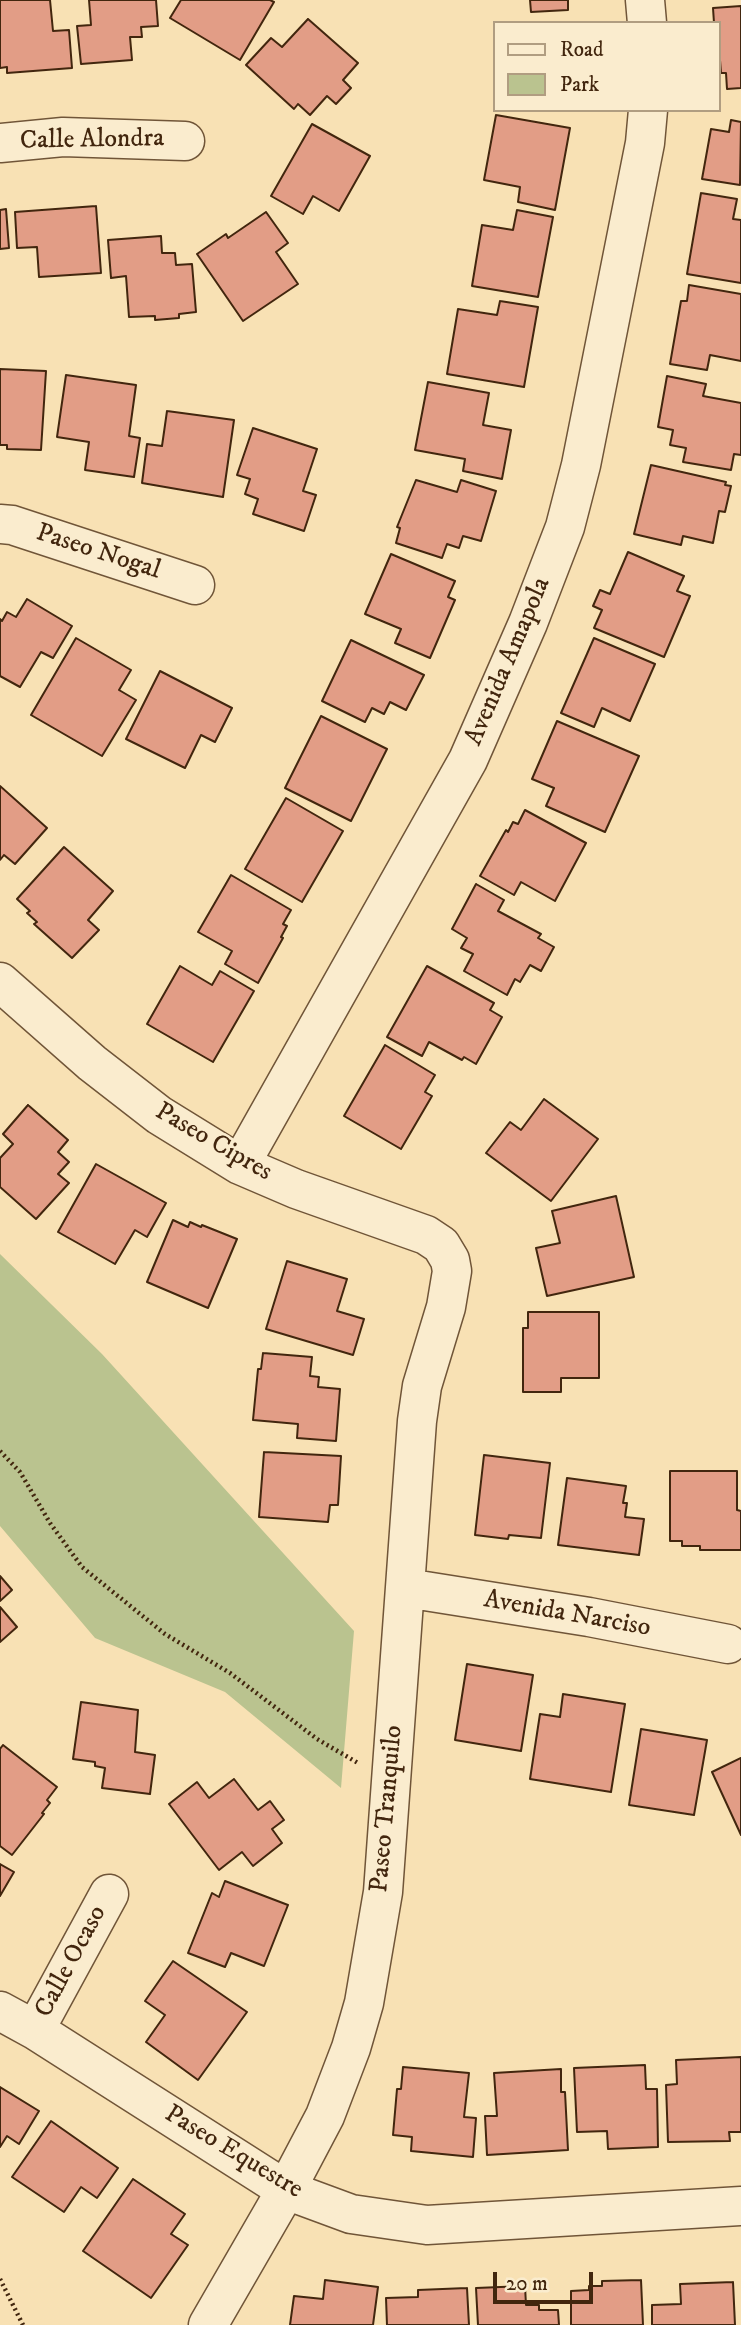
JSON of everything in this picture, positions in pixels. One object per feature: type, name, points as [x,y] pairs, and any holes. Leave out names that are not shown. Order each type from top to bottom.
[{"type":"street","points":[[645,0],[647,21]]},
{"type":"street","name":"Avenida Amapola","points":[[240,1165],[468,760],[528,623],[565,527],[581,465],[645,143],[648,112]]},
{"type":"street","name":"Calle Alondra","points":[[0,143],[63,137],[185,141]]},
{"type":"street","name":"Paseo Nogal","points":[[0,524],[12,525],[195,585]]},
{"type":"street","name":"Paseo Cipres","points":[[0,982],[92,1063],[159,1115],[240,1165],[296,1189],[426,1235],[441,1245],[450,1260]]},
{"type":"street","name":"Paseo Tranquilo","points":[[208,2325],[286,2190],[324,2116],[351,2048],[364,2003],[383,1892],[417,1421],[422,1386],[451,1283],[450,1260]]},
{"type":"street","name":"Avenida Narciso","points":[[406,1588],[589,1616],[728,1644]]},
{"type":"street","name":"Calle Ocaso","points":[[35,2030],[109,1894]]},
{"type":"street","name":"Paseo Equestre","points":[[0,2011],[35,2030],[286,2190],[351,2214],[427,2225],[741,2206]]},
{"type":"path","points":[[0,1451],[20,1472],[50,1523],[82,1567],[165,1634],[230,1673],[317,1739],[352,1761],[391,1773]]},
{"type":"path","points":[[0,2279],[23,2325]]},
{"type":"green space","points":[[0,1254],[102,1354],[354,1631],[341,1788],[225,1692],[95,1638],[0,1526]]},
{"type":"building","points":[[0,0],[50,0],[53,31],[69,30],[72,68],[7,73],[7,67],[0,68]]},
{"type":"building","points":[[89,0],[156,0],[158,26],[141,27],[142,37],[130,37],[132,60],[81,64],[77,26],[91,25]]},
{"type":"building","points":[[181,0],[274,2],[240,60],[170,18]]},
{"type":"building","points":[[530,0],[568,0],[568,10],[531,12]]},
{"type":"building","points":[[741,6],[741,88],[727,89],[726,73],[721,73],[720,21],[714,21],[713,8]]},
{"type":"building","points":[[308,19],[358,63],[343,80],[351,88],[336,104],[327,96],[310,115],[298,104],[294,109],[246,65],[271,38],[282,47]]},
{"type":"building","points":[[496,115],[570,128],[555,210],[518,202],[520,187],[484,180]]},
{"type":"building","points":[[731,120],[741,122],[740,185],[702,179],[711,129],[729,132]]},
{"type":"building","points":[[312,124],[370,156],[339,211],[313,196],[303,214],[271,196]]},
{"type":"building","points":[[701,193],[737,199],[733,219],[741,220],[741,283],[687,274]]},
{"type":"building","points":[[96,206],[101,273],[39,277],[37,247],[17,248],[15,212]]},
{"type":"building","points":[[6,209],[9,248],[0,249],[0,210]]},
{"type":"building","points":[[517,210],[553,217],[538,297],[472,286],[482,225],[513,230]]},
{"type":"building","points":[[266,212],[288,243],[276,252],[298,284],[243,321],[197,254],[226,234],[228,238]]},
{"type":"building","points":[[161,236],[162,253],[175,253],[176,265],[192,264],[196,312],[179,314],[179,318],[155,320],[155,316],[129,317],[126,276],[111,278],[108,240]]},
{"type":"building","points":[[689,285],[741,294],[741,361],[710,355],[707,370],[670,364],[681,301],[687,301]]},
{"type":"building","points":[[500,301],[538,307],[524,387],[447,374],[458,309],[497,315]]},
{"type":"building","points":[[0,369],[46,371],[41,450],[7,449],[7,445],[0,445]]},
{"type":"building","points":[[66,375],[136,385],[129,436],[140,438],[134,477],[85,470],[89,442],[57,437]]},
{"type":"building","points":[[667,376],[706,384],[703,396],[741,403],[741,455],[734,454],[731,470],[683,462],[686,448],[670,445],[673,430],[658,427]]},
{"type":"building","points":[[428,382],[489,393],[483,425],[511,430],[502,479],[463,471],[465,459],[415,450]]},
{"type":"building","points":[[167,411],[234,420],[223,497],[142,483],[147,444],[162,446]]},
{"type":"building","points":[[253,428],[317,449],[303,491],[316,495],[304,531],[253,514],[258,499],[245,494],[250,479],[237,475]]},
{"type":"building","points":[[651,465],[726,482],[725,485],[731,486],[725,512],[719,511],[713,543],[683,536],[681,545],[634,534]]},
{"type":"building","points":[[416,480],[457,492],[461,480],[496,491],[481,541],[463,536],[459,548],[447,544],[442,558],[396,543],[400,528],[397,527]]},
{"type":"building","points":[[628,552],[684,576],[677,591],[690,596],[664,657],[594,628],[602,610],[593,606],[600,590],[610,594]]},
{"type":"building","points":[[391,554],[455,581],[448,597],[455,600],[430,658],[395,643],[401,629],[365,614]]},
{"type":"building","points":[[27,599],[72,626],[53,658],[41,652],[20,687],[0,676],[0,619],[2,621],[7,612],[16,617]]},
{"type":"building","points":[[76,638],[131,670],[119,690],[136,700],[102,756],[31,715]]},
{"type":"building","points":[[594,638],[655,664],[630,721],[602,708],[594,727],[561,713]]},
{"type":"building","points":[[351,640],[424,675],[406,710],[390,702],[384,714],[372,708],[365,722],[322,701]]},
{"type":"building","points":[[160,671],[232,708],[215,742],[201,735],[185,768],[126,739]]},
{"type":"building","points":[[321,716],[387,749],[351,821],[285,788]]},
{"type":"building","points":[[557,721],[639,756],[605,832],[546,806],[554,788],[532,779]]},
{"type":"building","points":[[0,786],[47,828],[15,864],[4,855],[0,860]]},
{"type":"building","points":[[286,798],[343,831],[302,902],[245,869]]},
{"type":"building","points":[[525,810],[586,843],[555,901],[521,882],[514,895],[480,876],[506,830],[508,832],[513,822],[518,824]]},
{"type":"building","points":[[64,847],[113,891],[88,920],[99,930],[72,958],[34,924],[37,922],[27,913],[30,911],[17,899]]},
{"type":"building","points":[[231,875],[291,910],[283,924],[287,926],[281,937],[283,938],[258,983],[225,964],[232,951],[198,932]]},
{"type":"building","points":[[476,884],[504,900],[498,911],[541,934],[538,938],[554,947],[541,971],[530,965],[520,982],[515,979],[507,995],[464,971],[473,954],[461,948],[467,938],[452,929]]},
{"type":"building","points":[[180,966],[212,985],[220,971],[254,991],[213,1062],[147,1024]]},
{"type":"building","points":[[427,966],[494,1003],[490,1010],[502,1017],[476,1064],[464,1057],[462,1060],[429,1042],[422,1056],[387,1037]]},
{"type":"building","points":[[385,1045],[435,1075],[425,1092],[432,1096],[401,1149],[344,1116]]},
{"type":"building","points":[[544,1099],[598,1139],[551,1201],[486,1153],[510,1122],[521,1130]]},
{"type":"building","points":[[28,1105],[68,1140],[58,1152],[69,1162],[58,1174],[69,1183],[36,1219],[0,1187],[0,1158],[13,1144],[3,1134]]},
{"type":"building","points":[[96,1164],[166,1203],[147,1237],[135,1230],[115,1264],[58,1232]]},
{"type":"building","points":[[616,1196],[634,1277],[547,1296],[536,1248],[560,1243],[552,1211]]},
{"type":"building","points":[[173,1220],[188,1227],[190,1222],[201,1227],[202,1225],[237,1239],[208,1308],[147,1282]]},
{"type":"building","points":[[287,1261],[347,1279],[337,1311],[364,1319],[353,1355],[266,1329]]},
{"type":"building","points":[[528,1312],[599,1312],[599,1378],[561,1378],[561,1392],[523,1392],[523,1328],[528,1328]]},
{"type":"building","points":[[263,1353],[312,1357],[310,1376],[319,1377],[318,1387],[340,1389],[336,1441],[297,1438],[298,1424],[253,1420],[258,1369],[261,1369]]},
{"type":"building","points":[[264,1452],[341,1456],[338,1505],[330,1505],[328,1522],[259,1517]]},
{"type":"building","points":[[484,1455],[550,1463],[541,1538],[509,1535],[508,1539],[475,1535]]},
{"type":"building","points":[[670,1471],[737,1471],[741,1550],[700,1550],[700,1546],[682,1546],[682,1541],[670,1541]]},
{"type":"building","points":[[567,1478],[626,1486],[623,1503],[627,1503],[625,1517],[644,1519],[639,1555],[558,1545]]},
{"type":"building","points":[[0,1576],[12,1590],[0,1601]]},
{"type":"building","points":[[0,1607],[17,1627],[0,1642]]},
{"type":"building","points":[[467,1664],[533,1675],[521,1751],[455,1740]]},
{"type":"building","points":[[563,1694],[625,1704],[611,1792],[530,1779],[540,1714],[560,1717]]},
{"type":"building","points":[[81,1702],[138,1710],[135,1752],[155,1755],[150,1794],[102,1788],[105,1768],[95,1766],[95,1762],[73,1759]]},
{"type":"building","points":[[641,1729],[707,1740],[694,1815],[629,1805]]},
{"type":"building","points":[[3,1745],[57,1787],[47,1800],[50,1803],[42,1813],[44,1814],[12,1855],[0,1846],[0,1749]]},
{"type":"building","points":[[741,1758],[741,1835],[712,1772]]},
{"type":"building","points":[[234,1779],[258,1810],[270,1801],[284,1820],[272,1829],[282,1843],[253,1866],[242,1852],[219,1870],[169,1804],[197,1782],[209,1798]]},
{"type":"building","points":[[0,1864],[14,1872],[0,1896]]},
{"type":"building","points":[[225,1881],[288,1905],[264,1966],[231,1953],[225,1967],[188,1953],[212,1893],[219,1897]]},
{"type":"building","points":[[173,1961],[247,2012],[198,2080],[146,2042],[165,2015],[145,2001]]},
{"type":"building","points":[[741,2057],[741,2132],[729,2132],[730,2141],[668,2142],[666,2085],[677,2084],[676,2060]]},
{"type":"building","points":[[645,2065],[646,2089],[657,2089],[658,2147],[608,2149],[607,2131],[577,2132],[574,2068]]},
{"type":"building","points":[[403,2067],[469,2073],[464,2117],[476,2118],[473,2157],[411,2151],[412,2137],[393,2135],[397,2089],[401,2089]]},
{"type":"building","points":[[561,2069],[568,2150],[487,2155],[485,2116],[497,2116],[494,2073]]},
{"type":"building","points":[[0,2087],[39,2111],[19,2144],[7,2136],[0,2147]]},
{"type":"building","points":[[51,2121],[118,2168],[97,2198],[81,2187],[64,2212],[12,2177]]},
{"type":"building","points":[[133,2179],[185,2214],[171,2234],[188,2245],[151,2298],[83,2251]]},
{"type":"building","points":[[325,2280],[378,2287],[373,2325],[290,2325],[294,2296],[323,2299]]},
{"type":"building","points":[[641,2280],[643,2325],[571,2325],[571,2291],[602,2286],[602,2281]]},
{"type":"building","points":[[733,2282],[735,2325],[652,2325],[652,2305],[681,2304],[680,2284]]},
{"type":"building","points":[[525,2286],[526,2305],[539,2305],[539,2310],[558,2310],[559,2325],[478,2325],[476,2288]]},
{"type":"building","points":[[467,2288],[469,2325],[387,2325],[386,2298],[418,2297],[418,2290]]}]
